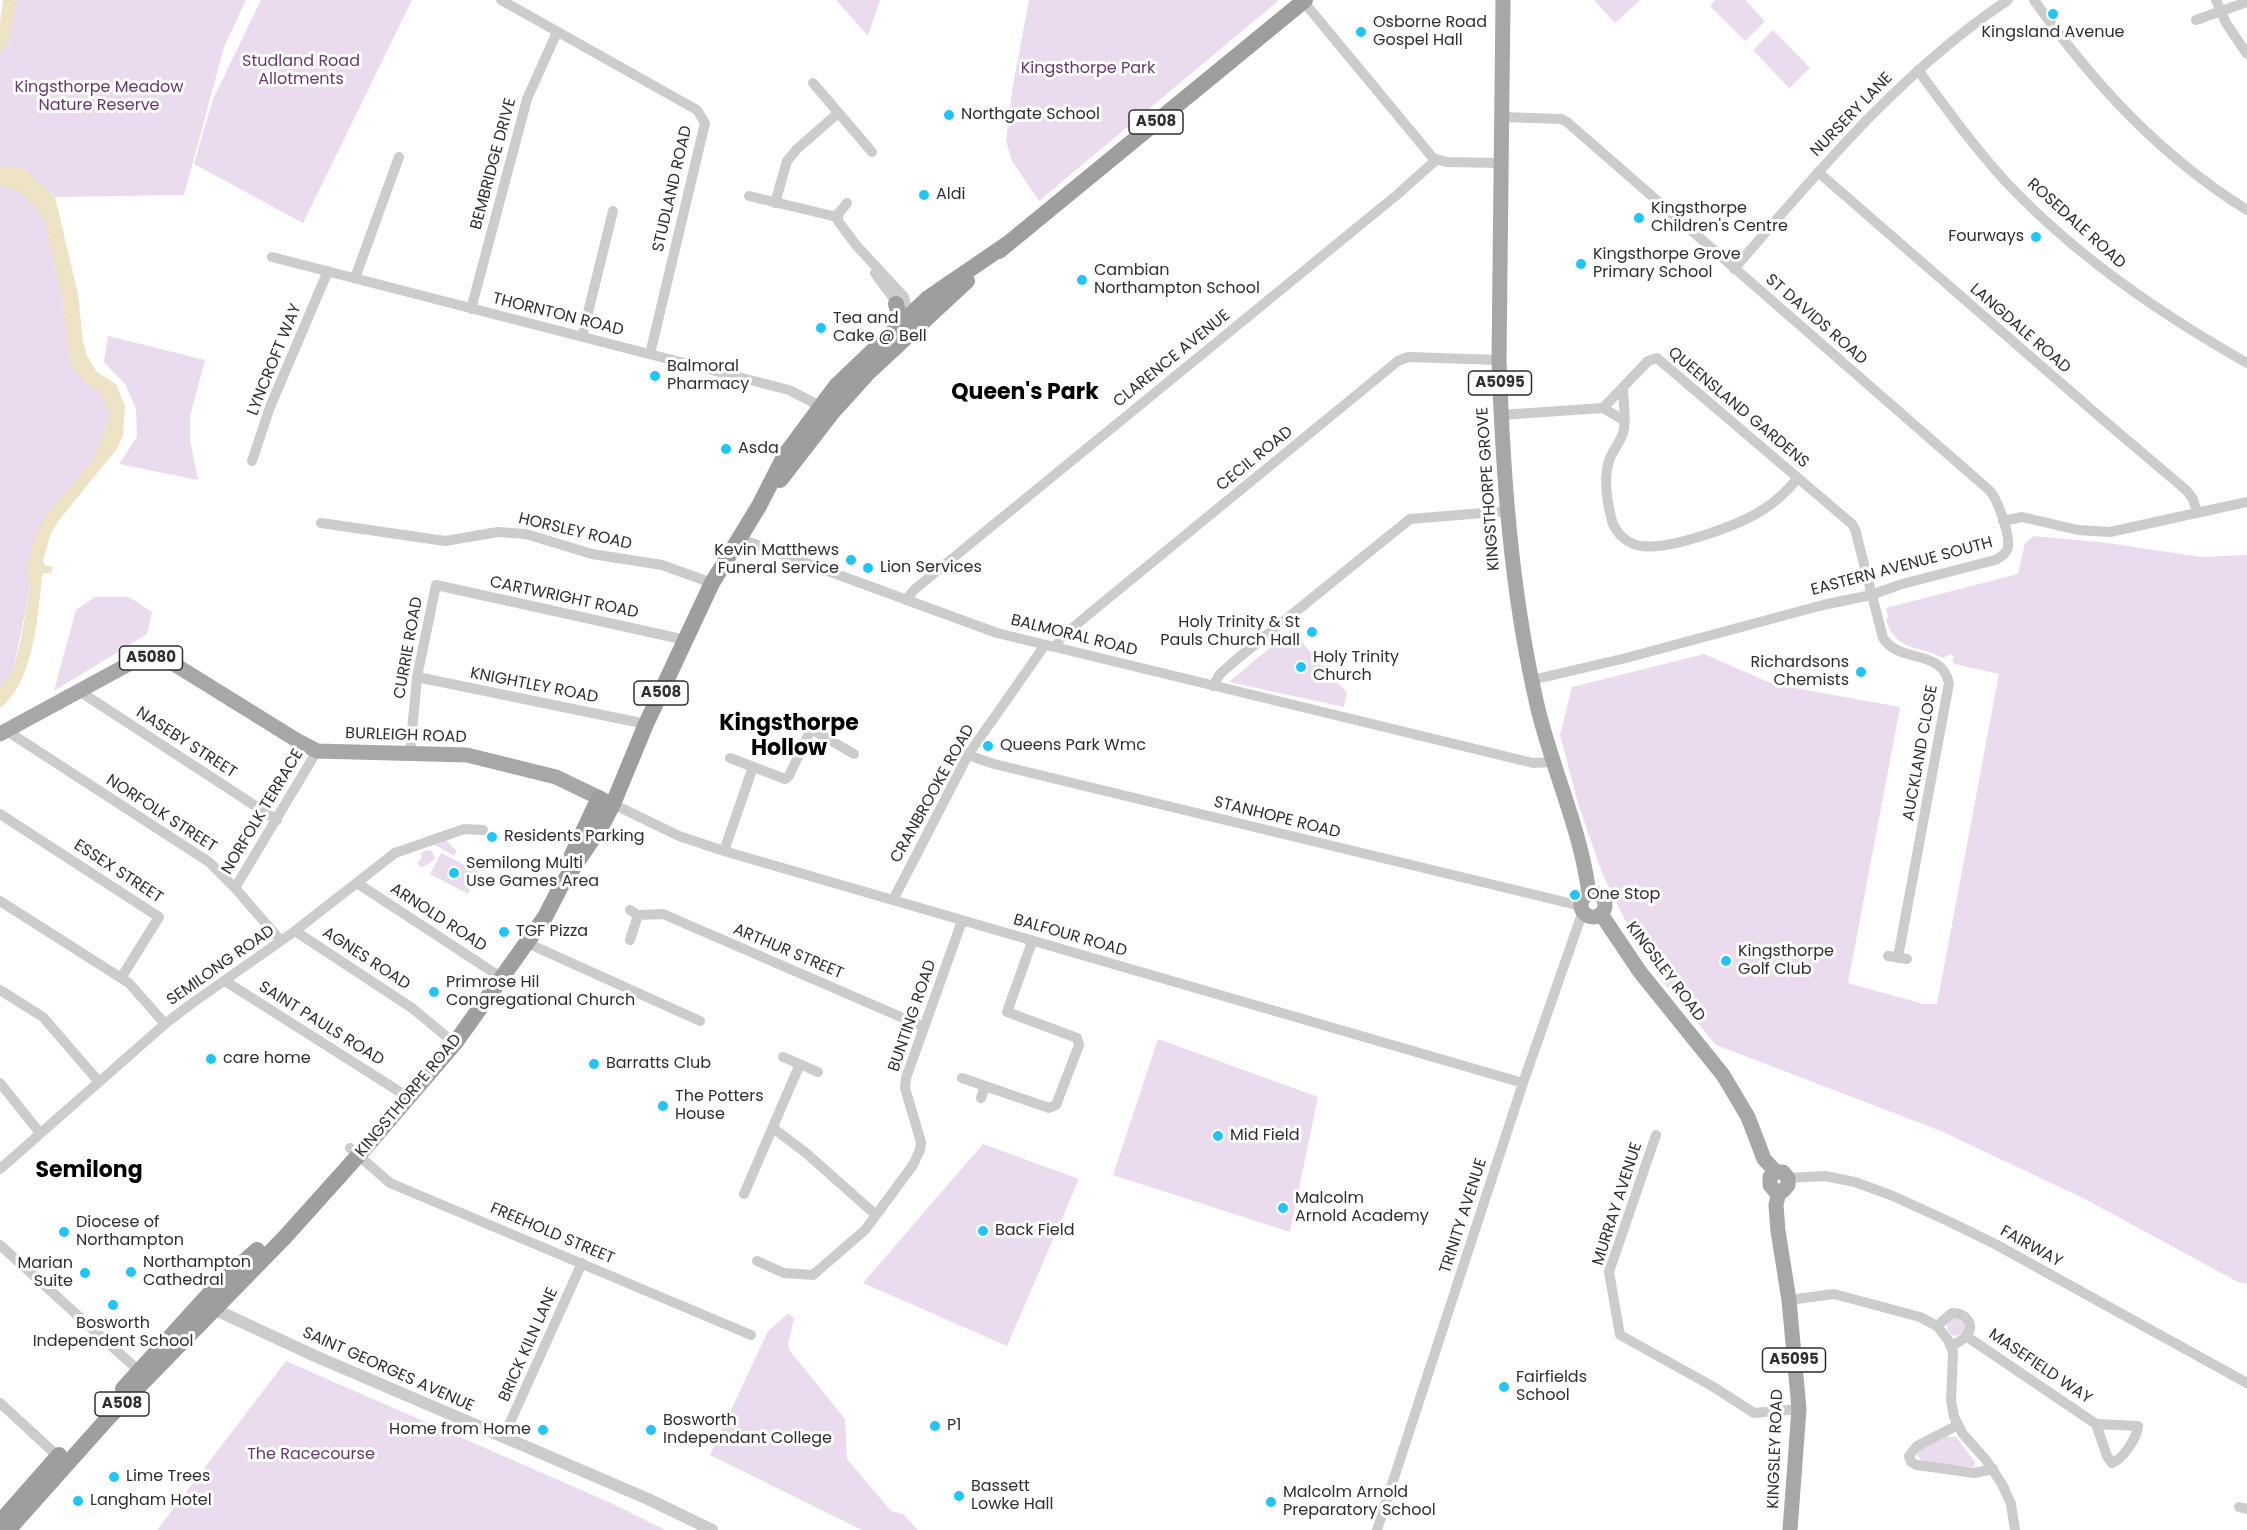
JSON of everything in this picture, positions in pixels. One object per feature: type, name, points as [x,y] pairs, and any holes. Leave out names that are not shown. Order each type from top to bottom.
[{"type":"highway","name":"A508","points":[[606,801],[646,724],[712,583],[759,507],[785,455],[825,410],[836,386],[900,334],[934,302],[1304,1]]},
{"type":"highway","points":[[900,334],[900,300],[934,302]]},
{"type":"highway","points":[[909,316],[916,319],[934,302]]},
{"type":"highway","name":"A508","points":[[825,410],[828,403],[889,353],[909,316]]},
{"type":"highway","name":"KINGSTHORPE ROAD","points":[[216,1310],[285,1237],[400,1092],[527,943],[545,917],[561,886],[602,825],[606,801]]},
{"type":"highway","name":"KINGSTHORPE ROAD","points":[[350,1155],[455,1043],[499,975],[538,908],[561,886]]},
{"type":"highway","name":"A508","points":[[8,1530],[62,1460],[166,1340],[212,1291],[244,1264],[350,1155]]},
{"type":"highway","points":[[166,1340],[175,1339],[198,1315],[208,1310],[216,1310]]},
{"type":"highway","name":"A508","points":[[0,1522],[62,1460],[110,1417],[216,1310]]},
{"type":"main road","name":"KINGSTHORPE GROVE","points":[[1503,0],[1499,360],[1507,511],[1517,597],[1532,680],[1552,762],[1586,867],[1584,904]]},
{"type":"main road","name":"BURLEIGH ROAD","points":[[79,691],[138,659],[160,658],[169,660],[317,751],[467,755],[556,777],[606,801]]},
{"type":"main road","name":"A5080","points":[[4,733],[79,691]]},
{"type":"main road","points":[[1596,893],[1605,904],[1601,914],[1592,917],[1584,904],[1596,893]]},
{"type":"main road","name":"KINGSLEY ROAD","points":[[1601,914],[1640,972],[1723,1076],[1748,1117],[1764,1159],[1782,1175]]},
{"type":"main road","name":"KINGSLEY ROAD","points":[[1782,1175],[1770,1177],[1769,1182],[1772,1189],[1779,1191],[1776,1205],[1778,1231],[1789,1300],[1798,1409],[1790,1530]]},
{"type":"street","name":"STUDLAND ROAD","points":[[501,0],[697,110],[705,123],[650,354]]},
{"type":"street","name":"NURSERY LANE","points":[[1734,269],[1862,124],[1941,50],[2008,0]]},
{"type":"street","points":[[2034,0],[2077,58],[2135,122],[2184,166],[2247,210]]},
{"type":"street","points":[[1304,1],[1436,160],[1500,163]]},
{"type":"street","points":[[2196,20],[2218,5],[2247,2]]},
{"type":"street","points":[[2218,5],[2247,54]]},
{"type":"street","name":"BEMBRIDGE DRIVE","points":[[471,309],[527,99],[557,32]]},
{"type":"street","name":"ROSEDALE ROAD","points":[[1918,70],[1984,156],[2055,229],[2136,295],[2172,320],[2247,363]]},
{"type":"street","points":[[813,83],[872,152]]},
{"type":"street","points":[[775,202],[787,162],[797,149],[838,113]]},
{"type":"street","name":"ST DAVIDS ROAD","points":[[1502,117],[1564,120],[1989,490],[1998,502],[2002,520]]},
{"type":"street","points":[[355,278],[399,157]]},
{"type":"street","name":"CLARENCE AVENUE","points":[[906,600],[929,577],[1389,202],[1436,160]]},
{"type":"street","name":"LANGDALE ROAD","points":[[1818,172],[2186,490],[2193,499],[2197,512]]},
{"type":"street","points":[[749,196],[837,217]]},
{"type":"street","points":[[837,217],[847,203]]},
{"type":"street","points":[[582,337],[613,211]]},
{"type":"street","points":[[837,217],[840,226],[900,300],[909,316]]},
{"type":"street","name":"THORNTON ROAD","points":[[272,257],[789,390],[825,410]]},
{"type":"street","name":"LYNCROFT WAY","points":[[252,461],[270,407],[328,271]]},
{"type":"street","name":"CECIL ROAD","points":[[1050,646],[1398,361],[1408,357],[1499,360]]},
{"type":"street","name":"QUEENSLAND GARDENS","points":[[1603,408],[1648,361],[1656,358],[1852,524],[1871,595]]},
{"type":"street","points":[[1623,387],[1624,432],[1609,463],[1606,481],[1613,522],[1624,539],[1635,545],[1658,545],[1731,525],[1766,508],[1789,489],[1798,478]]},
{"type":"street","points":[[1501,415],[1603,408],[1625,421]]},
{"type":"street","name":"EASTERN AVENUE SOUTH","points":[[1532,680],[1823,605],[1871,595],[2001,557],[2008,545],[2002,520],[2022,517],[2085,531],[2120,530],[2247,502]]},
{"type":"street","points":[[1213,686],[1220,674],[1237,658],[1410,519],[1507,511]]},
{"type":"street","name":"HORSLEY ROAD","points":[[321,523],[445,542],[498,532],[526,534],[592,554],[662,565],[712,583]]},
{"type":"street","name":"BALMORAL ROAD","points":[[738,538],[997,633],[1533,763],[1552,762]]},
{"type":"street","name":"CARTWRIGHT ROAD","points":[[436,585],[686,640]]},
{"type":"street","name":"CURRIE ROAD","points":[[410,753],[417,677],[436,585]]},
{"type":"street","name":"AUCKLAND CLOSE","points":[[1871,595],[1885,642],[1900,652],[1935,662],[1944,670],[1949,683],[1898,957]]},
{"type":"street","name":"CRANBROOKE ROAD","points":[[893,900],[968,755],[1050,646]]},
{"type":"street","name":"KNIGHTLEY ROAD","points":[[417,677],[646,724]]},
{"type":"street","name":"NASEBY STREET","points":[[79,691],[277,820]]},
{"type":"street","points":[[730,758],[785,779],[789,776],[811,729],[854,754]]},
{"type":"street","name":"NORFOLK STREET","points":[[4,733],[208,862],[235,888],[281,941]]},
{"type":"street","name":"NORFOLK TERRACE","points":[[235,888],[317,751]]},
{"type":"street","name":"STANHOPE ROAD","points":[[968,755],[1005,767],[1584,904]]},
{"type":"street","points":[[724,851],[753,767]]},
{"type":"street","name":"BALFOUR ROAD","points":[[606,801],[679,836],[724,851],[1523,1083]]},
{"type":"street","name":"ESSEX STREET","points":[[0,814],[159,917],[121,978]]},
{"type":"street","name":"SEMILONG ROAD","points":[[0,1169],[165,1024],[295,931],[395,853],[464,829],[483,830]]},
{"type":"street","name":"ARNOLD ROAD","points":[[357,883],[499,975]]},
{"type":"street","points":[[0,901],[129,983],[165,1024]]},
{"type":"street","name":"TRINITY AVENUE","points":[[1377,1530],[1584,904]]},
{"type":"street","name":"ARTHUR STREET","points":[[630,940],[634,912],[663,914],[924,1027]]},
{"type":"street","name":"BUNTING ROAD","points":[[757,1261],[783,1273],[813,1275],[865,1230],[913,1165],[920,1150],[920,1134],[905,1088],[906,1078],[962,921]]},
{"type":"street","name":"AGNES ROAD","points":[[295,931],[412,1008],[447,1037]]},
{"type":"street","points":[[962,1078],[1049,1108],[1056,1105],[1079,1045],[1077,1038],[1007,1012],[1032,942]]},
{"type":"street","points":[[527,943],[700,1021]]},
{"type":"street","name":"SAINT PAULS ROAD","points":[[225,981],[400,1092]]},
{"type":"street","points":[[0,990],[43,1017],[99,1082]]},
{"type":"street","points":[[783,1057],[818,1072]]},
{"type":"street","points":[[744,1194],[800,1064]]},
{"type":"street","points":[[0,1083],[40,1133]]},
{"type":"street","points":[[981,1098],[985,1086]]},
{"type":"street","points":[[773,1128],[806,1153],[876,1215]]},
{"type":"street","name":"MURRAY AVENUE","points":[[1656,1135],[1609,1272],[1620,1335],[1712,1386],[1754,1413],[1798,1409]]},
{"type":"street","name":"FREEHOLD STREET","points":[[350,1155],[390,1183],[751,1335]]},
{"type":"street","name":"FAIRWAY","points":[[1782,1175],[1825,1176],[1855,1182],[1950,1222],[2247,1383]]},
{"type":"street","points":[[0,1245],[139,1371]]},
{"type":"street","name":"BRICK KILN LANE","points":[[503,1438],[582,1263]]},
{"type":"street","points":[[1789,1300],[1834,1294],[1920,1317],[1937,1326],[1951,1346],[1953,1358],[1951,1401],[1958,1425],[1993,1469],[2011,1504],[2015,1530]]},
{"type":"street","name":"SAINT GEORGES AVENUE","points":[[216,1310],[315,1356],[648,1499],[712,1530]]},
{"type":"street","name":"MASEFIELD WAY","points":[[1937,1326],[1949,1315],[1960,1313],[1969,1322],[1966,1336],[1951,1346]]},
{"type":"street","name":"MASEFIELD WAY","points":[[1966,1336],[2096,1424],[2138,1426],[2137,1433],[2118,1461],[2112,1463],[2107,1456],[2096,1424]]},
{"type":"street","points":[[0,1403],[62,1460]]},
{"type":"street","points":[[1958,1425],[1917,1446],[1909,1456],[1911,1462],[1917,1465],[1974,1473],[1993,1469]]},
{"type":"green space","name":"Kingsthorpe Meadow Nature Reserve","points":[[17,0],[246,0],[224,47],[184,195],[55,197],[24,169],[0,167],[0,52],[8,44]]},
{"type":"green space","name":"Studland Road Allotments","points":[[261,0],[412,0],[303,223],[194,164],[213,99]]},
{"type":"green space","points":[[836,0],[880,0],[868,36]]},
{"type":"green space","name":"Kingsthorpe Park","points":[[1029,0],[1279,0],[1039,201],[1012,161],[1006,141],[1012,91]]},
{"type":"green space","points":[[1594,0],[1640,0],[1615,23]]},
{"type":"green space","points":[[1715,0],[1745,0],[1765,21],[1745,41],[1710,6]]},
{"type":"green space","points":[[1773,30],[1810,68],[1789,88],[1753,50]]},
{"type":"green space","points":[[0,185],[20,192],[39,211],[45,222],[62,295],[69,354],[87,384],[100,392],[109,411],[108,424],[92,461],[45,516],[27,567],[30,589],[13,671],[0,688]]},
{"type":"green space","points":[[108,336],[205,360],[190,416],[190,440],[198,480],[119,464],[137,437],[136,409],[125,384],[104,362]]},
{"type":"green space","points":[[2034,536],[2108,543],[2201,557],[2247,555],[2247,1284],[2238,1282],[2085,1199],[1941,1131],[1716,1045],[1663,982],[1624,918],[1602,873],[1578,803],[1560,735],[1572,687],[1704,654],[1773,684],[1900,707],[1848,983],[1923,1004],[1937,1004],[1999,674],[1955,664],[1951,654],[1943,658],[1902,643],[1891,631],[1886,620],[1888,617],[1886,608],[2018,574],[2025,543]]},
{"type":"green space","points":[[95,597],[129,597],[152,612],[147,634],[54,691],[76,610]]},
{"type":"green space","points":[[1291,630],[1347,693],[1344,707],[1229,682]]},
{"type":"green space","points":[[444,838],[457,851],[454,856],[432,843]]},
{"type":"green space","points":[[432,851],[435,858],[423,867],[419,866],[421,853]]},
{"type":"green space","name":"Semilong Multi Use Games Area","points":[[441,853],[479,872],[468,894],[430,874]]},
{"type":"green space","name":"Mid Field","points":[[1158,1039],[1318,1097],[1290,1232],[1113,1175]]},
{"type":"green space","name":"Back Field","points":[[983,1144],[1079,1179],[1007,1346],[863,1283]]},
{"type":"green space","points":[[789,1313],[794,1319],[788,1344],[790,1351],[845,1419],[847,1459],[891,1511],[903,1514],[918,1530],[862,1530],[710,1455],[768,1331]]},
{"type":"green space","points":[[1956,1318],[1962,1321],[1965,1327],[1962,1333],[1956,1336],[1950,1333],[1947,1327],[1950,1321]]},
{"type":"green space","name":"The Racecourse","points":[[286,1361],[611,1503],[665,1530],[157,1530]]},
{"type":"green space","points":[[1938,1437],[1956,1437],[1975,1462],[1974,1467],[1923,1463],[1917,1455],[1920,1449]]},
{"type":"shaded area","points":[[3,0],[17,0],[8,44],[0,52],[0,22]]},
{"type":"shaded area","points":[[0,167],[24,169],[55,197],[78,294],[83,341],[87,356],[97,372],[116,384],[125,406],[123,436],[116,450],[51,533],[43,561],[45,565],[53,567],[51,573],[44,573],[42,576],[36,629],[27,666],[11,697],[0,708],[0,688],[13,671],[20,644],[30,589],[27,567],[34,539],[45,516],[92,461],[108,424],[109,411],[100,392],[87,384],[73,369],[62,295],[45,222],[39,211],[20,192],[0,185]]},
{"type":"place","name":"Kingsland Avenue","points":[[2053,14]]},
{"type":"place","name":"Osborne Road Gospel Hall","points":[[1361,32]]},
{"type":"place","name":"Northgate School","points":[[949,115]]},
{"type":"place","name":"Aldi","points":[[924,195]]},
{"type":"place","name":"Kingsthorpe Children's Centre","points":[[1639,218]]},
{"type":"place","name":"Fourways","points":[[2036,237]]},
{"type":"place","name":"Kingsthorpe Grove Primary School","points":[[1581,264]]},
{"type":"place","name":"Cambian Northampton School","points":[[1082,280]]},
{"type":"place","name":"Tea and Cake @ Bell","points":[[821,328]]},
{"type":"place","name":"Balmoral Pharmacy","points":[[655,376]]},
{"type":"place","name":"Asda","points":[[726,449]]},
{"type":"place","name":"Kevin Matthews Funeral Service","points":[[851,560]]},
{"type":"place","name":"Lion Services","points":[[868,568]]},
{"type":"place","name":"Holy Trinity & St Pauls Church Hall","points":[[1312,632]]},
{"type":"place","name":"Holy Trinity Church","points":[[1301,667]]},
{"type":"place","name":"Richardsons Chemists","points":[[1861,672]]},
{"type":"place","name":"Queens Park Wmc","points":[[988,746]]},
{"type":"place","name":"Residents Parking","points":[[492,837]]},
{"type":"place","name":"Semilong Multi Use Games Area","points":[[454,873]]},
{"type":"place","name":"One Stop","points":[[1575,895]]},
{"type":"place","name":"TGF Pizza","points":[[504,932]]},
{"type":"place","name":"Kingsthorpe Golf Club","points":[[1726,961]]},
{"type":"place","name":"Primrose Hil Congregational Church","points":[[434,992]]},
{"type":"place","name":"care home","points":[[211,1059]]},
{"type":"place","name":"Barratts Club","points":[[594,1064]]},
{"type":"place","name":"The Potters House","points":[[663,1106]]},
{"type":"place","name":"Mid Field","points":[[1218,1136]]},
{"type":"place","name":"Malcolm Arnold Academy","points":[[1283,1208]]},
{"type":"place","name":"Back Field","points":[[983,1231]]},
{"type":"place","name":"Diocese of Northampton","points":[[64,1232]]},
{"type":"place","name":"Northampton Cathedral","points":[[131,1272]]},
{"type":"place","name":"Marian Suite","points":[[85,1273]]},
{"type":"place","name":"Bosworth Independent School","points":[[113,1305]]},
{"type":"place","name":"Fairfields School","points":[[1504,1387]]},
{"type":"place","name":"P1","points":[[935,1426]]},
{"type":"place","name":"Home from Home","points":[[543,1430]]},
{"type":"place","name":"Bosworth Independant College","points":[[651,1430]]},
{"type":"place","name":"Lime Trees","points":[[114,1477]]},
{"type":"place","name":"Bassett Lowke Hall","points":[[959,1496]]},
{"type":"place","name":"Langham Hotel","points":[[78,1501]]},
{"type":"place","name":"Malcolm Arnold Preparatory School","points":[[1271,1502]]},
{"type":"district","name":"Queen's Park","points":[[1025,393]]},
{"type":"district","name":"Kingsthorpe Hollow","points":[[789,736]]},
{"type":"district","name":"Semilong","points":[[89,1171]]}]
